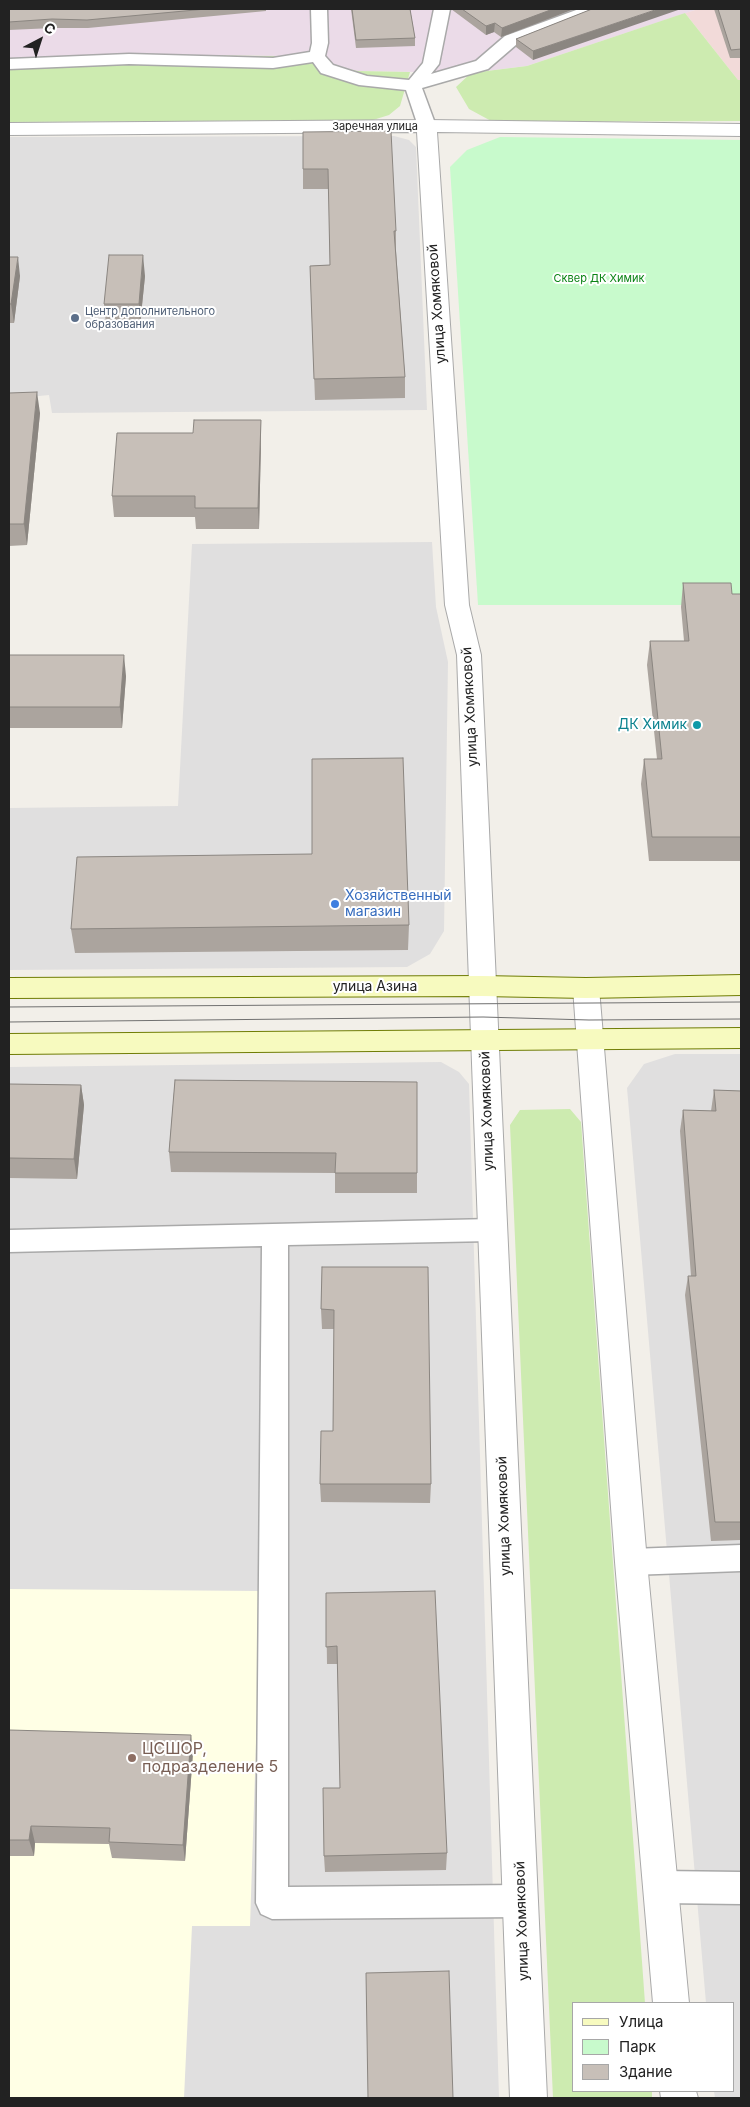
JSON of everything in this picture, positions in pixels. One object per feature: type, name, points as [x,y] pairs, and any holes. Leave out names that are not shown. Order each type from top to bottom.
[{"type":"main road","name":"улица Азина","points":[[9,988],[482,986],[586,988],[741,985]]},
{"type":"main road","points":[[9,1044],[741,1038]]},
{"type":"street","name":"Заречная улица","points":[[9,130],[427,126],[741,130]]},
{"type":"street","name":"улица Хомяковой","points":[[427,126],[457,605],[469,654],[529,2098]]},
{"type":"street","points":[[586,988],[631,1562],[671,2002]]},
{"type":"lane","points":[[317,56],[320,43],[319,9]]},
{"type":"lane","points":[[413,85],[431,64],[442,9]]},
{"type":"lane","points":[[317,56],[327,69],[365,81],[413,85],[482,65],[511,40],[593,9]]},
{"type":"lane","points":[[9,64],[129,59],[273,63],[317,56]]},
{"type":"lane","points":[[413,85],[427,126]]},
{"type":"lane","points":[[9,1240],[492,1230]]},
{"type":"lane","points":[[275,1235],[272,1902],[521,1901]]},
{"type":"lane","points":[[631,1562],[741,1558]]},
{"type":"lane","points":[[661,1887],[741,1888]]},
{"type":"shaded area","points":[[9,9],[698,9],[527,66],[471,73],[358,71],[282,56],[127,55],[9,59]]},
{"type":"shaded area","points":[[698,9],[741,9],[741,80],[738,80],[685,13]]},
{"type":"shaded area","points":[[394,136],[409,140],[416,147],[427,410],[52,413],[49,395],[9,399],[9,137]]},
{"type":"shaded area","points":[[432,542],[436,607],[448,662],[444,931],[430,954],[407,967],[9,970],[9,808],[178,806],[192,544]]},
{"type":"shaded area","points":[[675,1054],[741,1054],[741,2098],[715,2098],[714,2092],[735,2092],[735,2002],[706,2002],[627,1088],[644,1064]]},
{"type":"shaded area","points":[[441,1062],[459,1072],[469,1084],[499,2098],[9,2098],[9,1067]]},
{"type":"shaded area","name":"ЦСШОР, подразделение 5","points":[[9,1589],[261,1591],[250,1926],[192,1926],[184,2098],[9,2098]]},
{"type":"green space","points":[[685,13],[738,80],[741,80],[741,121],[493,122],[469,109],[456,87],[471,73],[527,66]]},
{"type":"green space","points":[[127,55],[282,56],[358,71],[410,72],[400,106],[389,115],[373,120],[9,122],[9,59]]},
{"type":"green space","name":"Сквер ДК Химик","points":[[500,137],[741,140],[741,605],[478,605],[450,167],[467,150]]},
{"type":"green space","points":[[570,1109],[581,1122],[645,2002],[572,2002],[572,2092],[652,2092],[652,2098],[553,2098],[510,1125],[520,1110]]},
{"type":"building","points":[[9,9],[206,9],[87,20],[52,19],[9,22]]},
{"type":"building","points":[[352,9],[410,9],[415,38],[356,40]]},
{"type":"building","points":[[462,9],[553,9],[502,28],[495,23],[486,26]]},
{"type":"building","points":[[592,9],[658,9],[533,51],[516,39]]},
{"type":"building","points":[[718,9],[741,9],[741,49],[731,50]]},
{"type":"building","points":[[391,131],[396,231],[394,231],[405,377],[314,379],[310,266],[330,265],[328,169],[303,169],[303,132]]},
{"type":"building","points":[[109,255],[143,255],[139,304],[104,304]]},
{"type":"building","points":[[9,257],[18,257],[11,304],[9,304]]},
{"type":"building","points":[[37,392],[24,524],[9,524],[9,393]]},
{"type":"building","points":[[194,420],[261,420],[258,508],[195,508],[195,496],[112,496],[117,433],[193,433]]},
{"type":"building","name":"ДК Химик","points":[[683,583],[731,583],[732,594],[741,594],[741,837],[652,837],[644,759],[662,759],[650,641],[689,641]]},
{"type":"building","points":[[9,655],[124,655],[120,707],[9,707]]},
{"type":"building","points":[[403,758],[409,925],[71,929],[77,857],[312,854],[312,759]]},
{"type":"building","points":[[175,1080],[417,1082],[417,1173],[335,1173],[336,1153],[169,1152]]},
{"type":"building","points":[[9,1084],[81,1085],[74,1159],[9,1158]]},
{"type":"building","points":[[714,1090],[741,1091],[741,1522],[715,1522],[688,1276],[696,1276],[683,1110],[716,1111]]},
{"type":"building","points":[[322,1267],[428,1267],[431,1484],[320,1484],[321,1431],[333,1431],[334,1310],[321,1309]]},
{"type":"building","points":[[435,1591],[447,1853],[324,1856],[323,1788],[340,1788],[337,1646],[326,1647],[326,1593]]},
{"type":"building","points":[[9,1730],[191,1735],[183,1845],[109,1842],[110,1828],[31,1826],[29,1840],[9,1840]]},
{"type":"building","points":[[449,1971],[453,2098],[368,2098],[366,1973]]},
{"type":"tram line","points":[[9,1007],[741,1002]]},
{"type":"tram line","points":[[9,1022],[483,1017],[589,1020],[741,1019]]},
{"type":"place","name":"Центр дополнительного образования","points":[[75,318]]},
{"type":"place","name":"ДК Химик","points":[[697,725]]},
{"type":"place","name":"Хозяйственный магазин","points":[[335,904]]},
{"type":"place","name":"ЦСШОР, подразделение 5","points":[[132,1758]]}]
